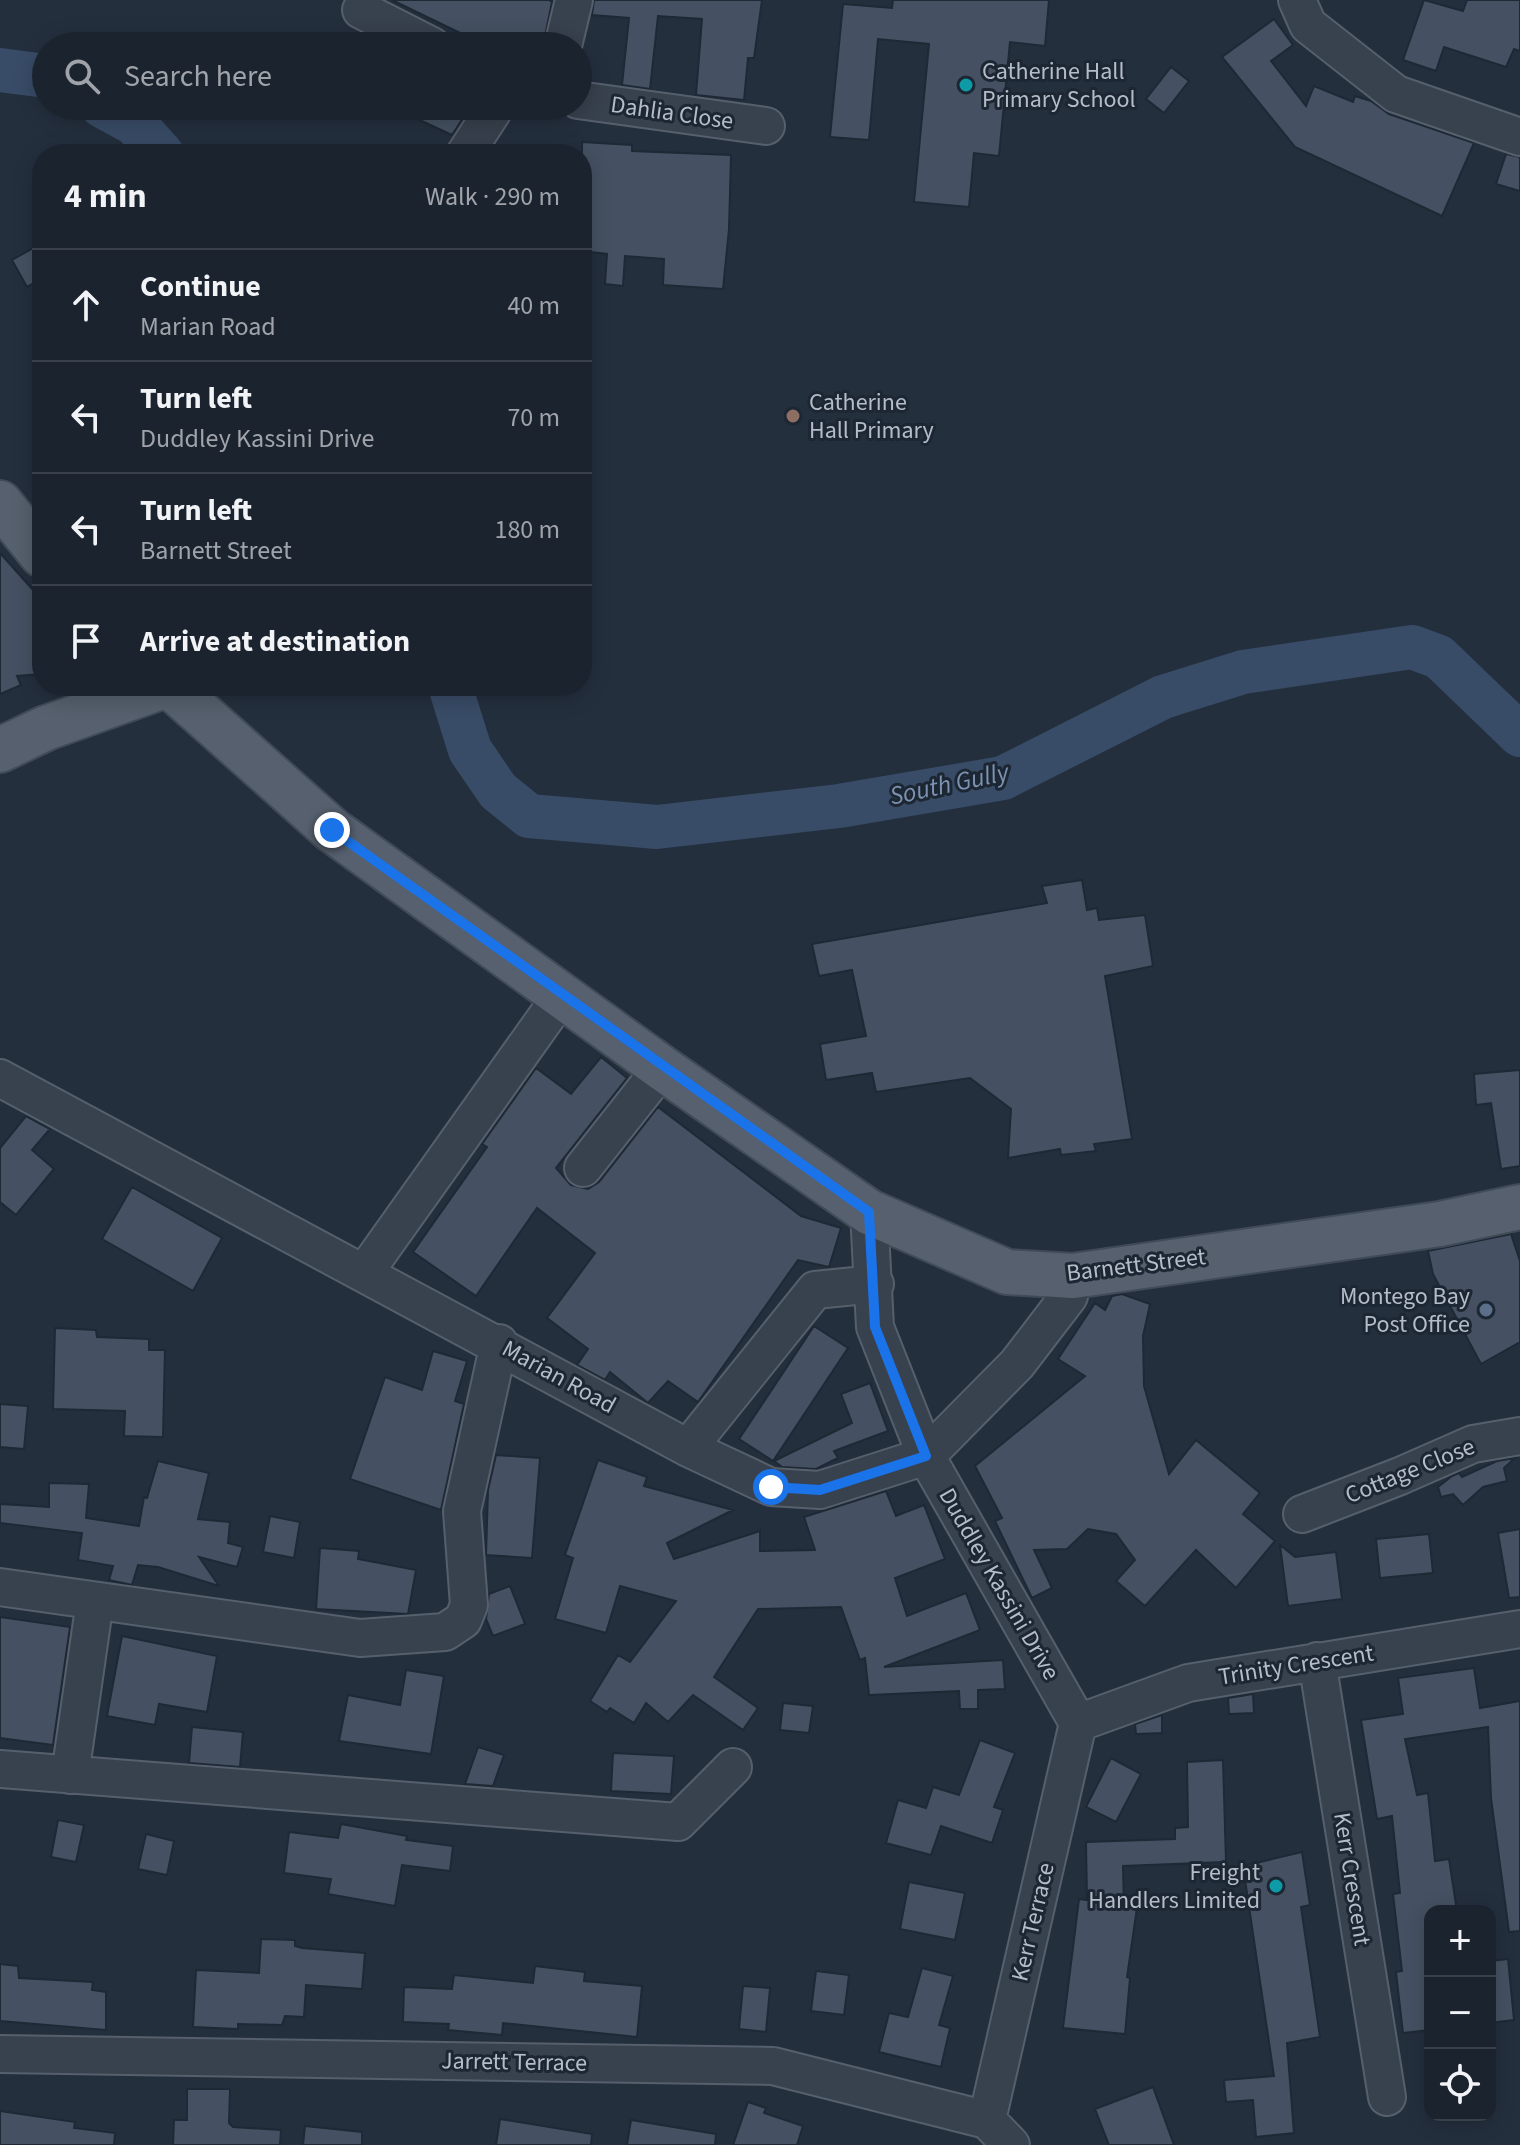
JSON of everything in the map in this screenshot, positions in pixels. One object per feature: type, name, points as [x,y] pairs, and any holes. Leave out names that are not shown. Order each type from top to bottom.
[{"type":"main road","points":[[0,503],[32,543]]},
{"type":"main road","points":[[46,728],[69,696]]},
{"type":"main road","points":[[0,750],[46,728],[136,696]]},
{"type":"main road","name":"Barnett Street","points":[[181,696],[332,830],[662,1068],[869,1212],[1007,1272],[1073,1276],[1440,1224],[1520,1207]]},
{"type":"street","points":[[566,32],[574,0]]},
{"type":"street","points":[[1297,0],[1308,25],[1396,94],[1520,137]]},
{"type":"street","points":[[361,10],[404,32]]},
{"type":"street","name":"Dahlia Close","points":[[592,102],[766,126]]},
{"type":"street","points":[[471,144],[487,120]]},
{"type":"street","points":[[365,1272],[562,995]]},
{"type":"street","points":[[583,1168],[662,1068]]},
{"type":"street","name":"Marian Road","points":[[0,1078],[499,1343],[688,1448],[771,1487],[820,1490],[926,1456],[1017,1364],[1069,1296],[1073,1276]]},
{"type":"street","name":"Duddley Kassini Drive","points":[[869,1212],[875,1327],[926,1456],[1078,1723]]},
{"type":"street","points":[[688,1448],[815,1290],[875,1284]]},
{"type":"street","points":[[0,1587],[360,1638],[445,1632],[463,1620],[469,1605],[462,1511],[499,1343]]},
{"type":"street","name":"Cottage Close","points":[[1302,1514],[1473,1444],[1520,1436]]},
{"type":"street","points":[[70,1775],[95,1601]]},
{"type":"street","name":"Trinity Crescent","points":[[1078,1723],[1188,1683],[1520,1629]]},
{"type":"street","name":"Kerr Crescent","points":[[1317,1661],[1387,2097]]},
{"type":"street","name":"Kerr Terrace","points":[[999,2133],[1078,1723]]},
{"type":"street","points":[[0,1769],[678,1822],[733,1767]]},
{"type":"street","name":"Jarrett Terrace","points":[[0,2054],[773,2066],[999,2133]]},
{"type":"building","points":[[392,0],[552,2],[546,32],[458,32]]},
{"type":"building","points":[[594,0],[762,0],[754,58],[748,58],[744,100],[696,95],[702,19],[658,16],[650,89],[622,85],[629,18],[592,15]]},
{"type":"building","name":"Catherine Hall Primary School","points":[[893,0],[1049,0],[1045,46],[1010,42],[999,156],[974,153],[969,207],[914,202],[929,44],[878,39],[869,140],[830,137],[843,4],[892,8]]},
{"type":"building","points":[[1424,0],[1463,11],[1467,0],[1520,0],[1520,51],[1514,49],[1506,67],[1444,47],[1436,71],[1403,60]]},
{"type":"building","points":[[1274,19],[1293,45],[1271,61],[1306,106],[1314,86],[1353,102],[1355,96],[1371,101],[1389,114],[1474,143],[1442,216],[1295,147],[1222,57]]},
{"type":"building","points":[[1171,67],[1189,81],[1164,113],[1146,99]]},
{"type":"building","points":[[419,120],[462,120],[452,135]]},
{"type":"building","points":[[582,142],[632,145],[632,151],[731,155],[729,229],[723,289],[663,285],[664,259],[625,256],[623,286],[605,284],[607,254],[592,252],[592,144]]},
{"type":"building","points":[[1506,154],[1520,157],[1520,191],[1496,184]]},
{"type":"building","points":[[32,249],[32,284],[27,287],[12,260]]},
{"type":"building","points":[[0,553],[32,589],[32,675],[17,676],[21,685],[0,694]]},
{"type":"building","points":[[1082,880],[1087,910],[1097,908],[1099,920],[1145,915],[1153,966],[1105,976],[1132,1139],[1094,1144],[1096,1151],[1061,1155],[1060,1149],[1008,1158],[1011,1109],[970,1078],[876,1092],[872,1073],[826,1080],[820,1044],[866,1036],[852,970],[819,976],[812,944],[1047,903],[1042,886]]},
{"type":"building","points":[[601,1057],[627,1078],[556,1168],[571,1185],[588,1189],[599,1182],[658,1107],[801,1216],[841,1228],[829,1267],[798,1260],[698,1402],[668,1381],[648,1403],[610,1372],[605,1380],[577,1365],[588,1349],[547,1318],[595,1253],[537,1208],[476,1296],[413,1252],[487,1147],[482,1144],[536,1068],[571,1094]]},
{"type":"building","points":[[1520,1070],[1520,1166],[1501,1169],[1491,1103],[1476,1105],[1474,1074]]},
{"type":"building","points":[[26,1116],[50,1129],[32,1150],[54,1169],[16,1215],[0,1202],[0,1148]]},
{"type":"building","points":[[132,1187],[222,1238],[193,1291],[102,1239]]},
{"type":"building","name":"Montego Bay Post Office","points":[[1511,1234],[1520,1261],[1520,1342],[1481,1364],[1433,1274],[1428,1251]]},
{"type":"building","points":[[1122,1294],[1150,1304],[1143,1336],[1144,1386],[1169,1474],[1196,1440],[1260,1493],[1243,1514],[1275,1541],[1236,1588],[1196,1550],[1145,1606],[1116,1581],[1135,1560],[1116,1534],[1088,1529],[1067,1549],[1034,1550],[1052,1588],[1032,1598],[995,1521],[1002,1518],[975,1466],[1085,1376],[1058,1359],[1095,1303],[1105,1310],[1112,1296]]},
{"type":"building","points":[[814,1326],[848,1348],[773,1461],[739,1439]]},
{"type":"building","points":[[55,1328],[96,1330],[97,1337],[149,1339],[149,1350],[165,1350],[163,1437],[124,1436],[125,1411],[53,1409]]},
{"type":"building","points":[[433,1351],[467,1361],[455,1401],[464,1404],[441,1510],[350,1479],[385,1377],[422,1390]]},
{"type":"building","points":[[870,1383],[888,1431],[834,1451],[838,1458],[816,1469],[782,1467],[774,1461],[852,1423],[841,1394]]},
{"type":"building","points":[[0,1404],[28,1406],[24,1449],[0,1447]]},
{"type":"building","points":[[496,1455],[540,1458],[532,1558],[486,1555],[488,1490]]},
{"type":"building","points":[[1515,1458],[1504,1468],[1507,1481],[1483,1487],[1463,1505],[1453,1494],[1441,1497],[1438,1487],[1452,1476],[1459,1473],[1462,1477],[1497,1461]]},
{"type":"building","points":[[598,1460],[647,1477],[644,1486],[733,1510],[667,1543],[674,1559],[760,1531],[760,1551],[815,1550],[804,1517],[886,1491],[896,1516],[924,1505],[945,1559],[895,1578],[907,1616],[966,1593],[980,1630],[884,1667],[1003,1660],[1005,1689],[978,1690],[978,1709],[960,1709],[959,1691],[869,1695],[865,1658],[860,1660],[841,1607],[758,1609],[714,1677],[758,1708],[743,1730],[693,1695],[668,1722],[646,1703],[634,1723],[610,1708],[607,1712],[590,1701],[618,1655],[630,1662],[676,1601],[620,1586],[606,1633],[555,1619],[573,1558],[565,1555]]},
{"type":"building","points":[[158,1461],[209,1473],[198,1519],[230,1522],[228,1543],[243,1547],[237,1567],[199,1557],[219,1586],[158,1567],[138,1565],[132,1585],[109,1580],[113,1566],[78,1560],[82,1533],[0,1523],[0,1504],[49,1507],[49,1483],[89,1484],[86,1518],[139,1526],[144,1497],[147,1498]]},
{"type":"building","points":[[270,1516],[300,1522],[294,1558],[263,1552]]},
{"type":"building","points":[[1520,1529],[1520,1597],[1509,1598],[1498,1533]]},
{"type":"building","points":[[1429,1534],[1433,1573],[1380,1578],[1376,1539]]},
{"type":"building","points":[[1280,1545],[1295,1557],[1336,1552],[1342,1599],[1288,1606]]},
{"type":"building","points":[[320,1548],[359,1551],[358,1559],[416,1570],[408,1614],[316,1609]]},
{"type":"building","points":[[510,1586],[525,1624],[493,1636],[486,1619],[489,1594]]},
{"type":"building","points":[[0,1617],[70,1627],[53,1745],[0,1738]]},
{"type":"building","points":[[122,1636],[217,1656],[207,1712],[159,1704],[155,1725],[107,1716]]},
{"type":"building","points":[[1474,1668],[1480,1708],[1520,1701],[1520,1931],[1509,1932],[1491,1798],[1488,1727],[1405,1739],[1417,1795],[1428,1793],[1435,1861],[1449,1859],[1456,1905],[1424,1905],[1424,2031],[1403,2033],[1396,1972],[1402,1971],[1393,1894],[1400,1893],[1392,1816],[1377,1819],[1361,1720],[1403,1714],[1398,1678]]},
{"type":"building","points":[[406,1670],[444,1676],[431,1754],[339,1741],[348,1695],[400,1705]]},
{"type":"building","points":[[1253,1694],[1254,1713],[1229,1714],[1228,1698]]},
{"type":"building","points":[[783,1703],[813,1706],[809,1733],[780,1730]]},
{"type":"building","points":[[1162,1715],[1162,1733],[1136,1734],[1135,1724]]},
{"type":"building","points":[[192,1727],[243,1732],[240,1767],[189,1763]]},
{"type":"building","points":[[980,1740],[1015,1753],[994,1807],[1003,1810],[992,1843],[941,1826],[931,1855],[886,1843],[898,1800],[926,1808],[933,1787],[959,1795]]},
{"type":"building","points":[[478,1747],[504,1755],[493,1786],[465,1784]]},
{"type":"building","points":[[613,1753],[674,1756],[671,1794],[611,1791]]},
{"type":"building","points":[[1111,1758],[1141,1774],[1116,1822],[1086,1807]]},
{"type":"building","points":[[1223,1760],[1226,1862],[1123,1866],[1124,1906],[1137,1908],[1127,1977],[1130,1978],[1125,2034],[1063,2028],[1079,1899],[1087,1900],[1086,1842],[1175,1839],[1175,1828],[1188,1827],[1187,1762]]},
{"type":"building","points":[[58,1820],[84,1825],[76,1862],[51,1857]]},
{"type":"building","points":[[341,1824],[407,1836],[406,1840],[453,1846],[450,1871],[402,1865],[395,1906],[328,1894],[331,1879],[284,1873],[289,1832],[338,1838]]},
{"type":"building","points":[[146,1834],[174,1841],[167,1875],[138,1869]]},
{"type":"building","points":[[1302,1852],[1310,1905],[1301,1907],[1320,2037],[1287,2043],[1294,2133],[1256,2137],[1253,2100],[1226,2102],[1224,2080],[1274,2076],[1243,1866]]},
{"type":"building","points":[[909,1882],[965,1893],[955,1940],[900,1929]]},
{"type":"building","points":[[261,1939],[295,1940],[295,1946],[302,1948],[365,1953],[362,1989],[306,1985],[304,2017],[285,2016],[282,2025],[238,2024],[238,2029],[193,2027],[196,1970],[259,1973]]},
{"type":"building","points":[[1508,1959],[1514,2020],[1496,2022],[1496,1960]]},
{"type":"building","points":[[0,1964],[18,1966],[19,1978],[93,1982],[92,1990],[106,1992],[106,2030],[0,2021]]},
{"type":"building","points":[[535,1966],[585,1972],[584,1981],[642,1986],[637,2037],[503,2023],[502,2035],[448,2030],[449,2024],[403,2022],[404,1987],[452,1989],[454,1975],[533,1983]]},
{"type":"building","points":[[922,1968],[953,1976],[939,2025],[950,2028],[941,2067],[879,2052],[889,2013],[908,2017]]},
{"type":"building","points":[[816,1971],[849,1975],[844,2015],[811,2011]]},
{"type":"building","points":[[743,1986],[770,1988],[766,2032],[739,2029]]},
{"type":"building","points":[[1153,2087],[1174,2145],[1109,2145],[1095,2109]]},
{"type":"building","points":[[187,2089],[230,2089],[229,2123],[233,2127],[281,2130],[280,2145],[173,2145],[174,2120],[187,2120]]},
{"type":"building","points":[[748,2102],[766,2108],[764,2113],[803,2126],[797,2145],[733,2145]]},
{"type":"building","points":[[0,2111],[75,2122],[74,2128],[115,2133],[114,2145],[0,2145]]},
{"type":"building","points":[[500,2119],[592,2134],[591,2145],[496,2145]]},
{"type":"building","points":[[631,2120],[716,2134],[715,2145],[627,2145]]},
{"type":"building","points":[[305,2126],[362,2132],[362,2145],[303,2145]]},
{"type":"waterway","name":"South Gully","points":[[0,70],[32,74]]},
{"type":"waterway","name":"South Gully","points":[[128,120],[153,144]]},
{"type":"waterway","name":"South Gully","points":[[453,696],[470,750],[498,791],[529,816],[657,827],[839,806],[1003,778],[1163,697],[1243,672],[1412,647],[1439,657],[1520,735]]},
{"type":"place","name":"Catherine Hall Primary School","points":[[966,85]]},
{"type":"place","name":"Catherine Hall Primary","points":[[793,416]]},
{"type":"place","name":"Montego Bay Post Office","points":[[1486,1310]]},
{"type":"place","name":"Freight Handlers Limited","points":[[1276,1886]]},
{"type":"route","points":[[332,830],[662,1068],[869,1212],[875,1327],[926,1456],[820,1490],[771,1487]]}]
